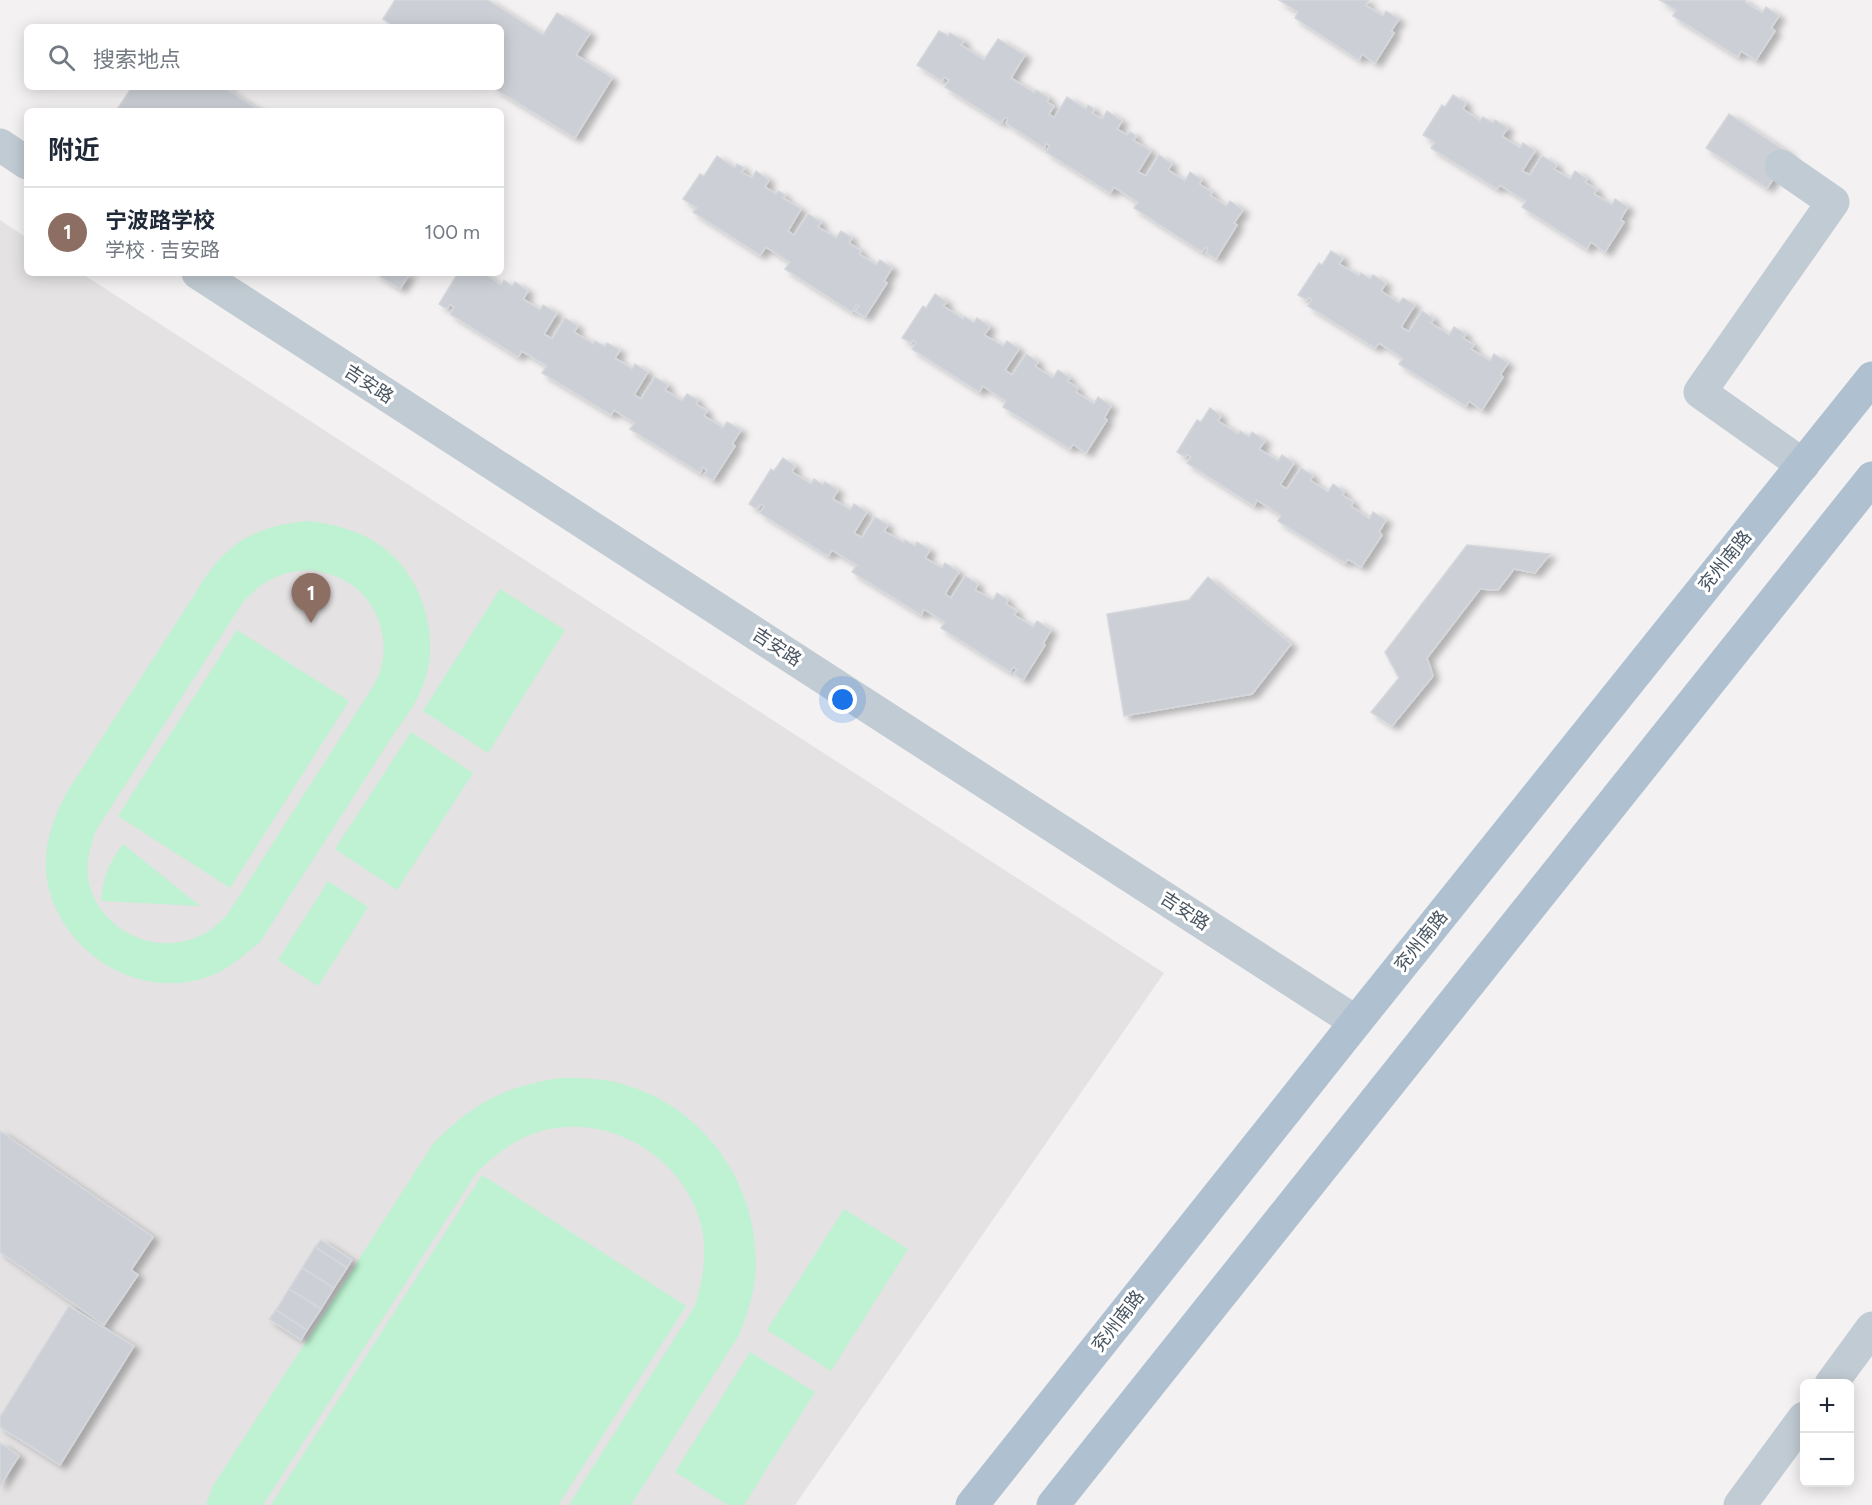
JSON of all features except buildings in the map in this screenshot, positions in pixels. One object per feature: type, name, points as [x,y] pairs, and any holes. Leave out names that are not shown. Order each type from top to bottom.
[{"type":"main road","name":"兖州南路","points":[[972,1505],[1872,378]]},
{"type":"main road","points":[[1053,1505],[1872,478]]},
{"type":"street","points":[[0,145],[24,161]]},
{"type":"street","points":[[1781,166],[1833,202],[1700,392],[1803,465]]},
{"type":"street","name":"吉安路","points":[[203,276],[1356,1022]]},
{"type":"street","points":[[1834,1379],[1872,1328]]},
{"type":"street","points":[[1740,1505],[1800,1423]]},
{"type":"shaded area","points":[[0,220],[24,236],[24,276],[86,276],[1164,973],[795,1505],[0,1505]]},
{"type":"green space","points":[[309,521],[358,533],[374,541],[391,554],[405,569],[416,587],[429,628],[428,670],[421,690],[413,706],[260,942],[223,970],[196,980],[169,983],[143,980],[117,971],[94,956],[74,938],[59,915],[49,889],[46,864],[49,839],[56,815],[67,792],[217,563],[228,551],[255,533]],"holes":[[[312,570],[347,582],[357,589],[373,608],[382,631],[384,644],[380,670],[374,685],[227,915],[217,925],[197,937],[181,942],[165,943],[150,941],[121,929],[98,906],[89,884],[89,854],[95,832],[243,602],[259,587],[282,574]]]},
{"type":"green space","points":[[500,589],[565,630],[488,753],[423,711]]},
{"type":"green space","points":[[237,630],[349,701],[230,888],[118,816]]},
{"type":"green space","points":[[411,732],[473,773],[397,890],[335,849]]},
{"type":"green space","points":[[123,844],[200,906],[101,901],[107,871]]},
{"type":"green space","points":[[328,881],[368,907],[318,986],[278,960]]},
{"type":"green space","points":[[560,1078],[612,1081],[650,1094],[678,1111],[702,1131],[723,1156],[738,1183],[749,1213],[755,1245],[754,1285],[739,1335],[631,1505],[569,1505],[695,1306],[703,1268],[702,1229],[694,1204],[680,1181],[663,1162],[642,1147],[619,1135],[594,1128],[567,1127],[541,1131],[515,1142],[477,1172],[263,1505],[206,1505],[213,1486],[433,1144],[462,1118],[490,1099],[522,1086]]},
{"type":"green space","points":[[482,1175],[686,1306],[558,1505],[271,1505]]},
{"type":"green space","points":[[844,1209],[908,1249],[831,1371],[767,1330]]},
{"type":"green space","points":[[750,1352],[815,1392],[744,1505],[728,1505],[675,1472]]},
{"type":"place","name":"宁波路学校","points":[[311,623]]}]
